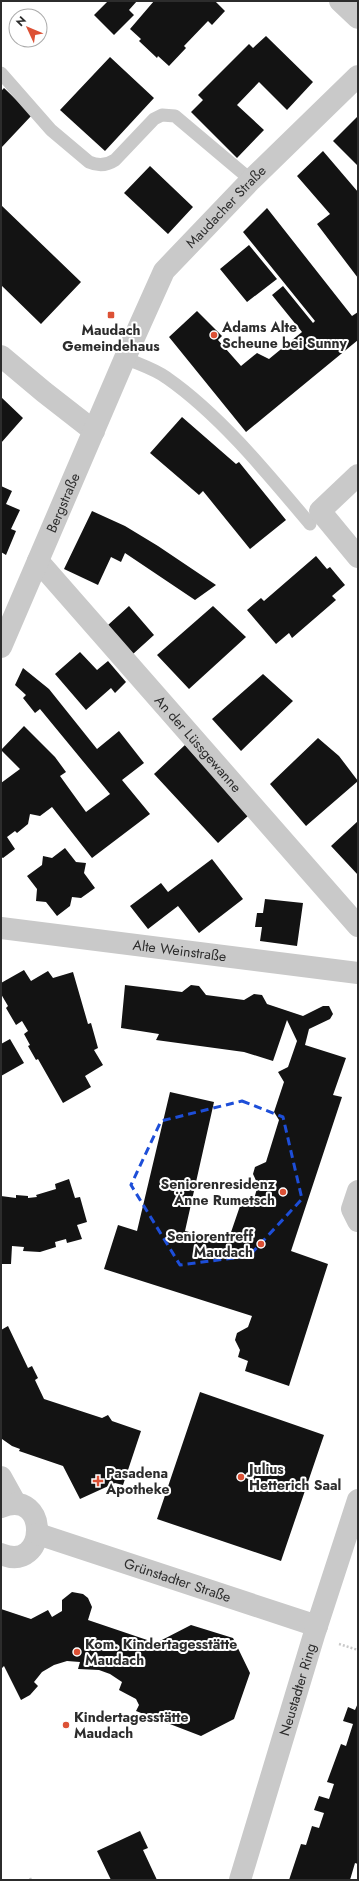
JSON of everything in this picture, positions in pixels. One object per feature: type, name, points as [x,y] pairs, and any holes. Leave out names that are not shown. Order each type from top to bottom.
[{"type":"street","points":[[340,1],[358,18]]},
{"type":"street","name":"Maudacher Straße","points":[[125,358],[164,271],[251,180],[358,76]]},
{"type":"street","points":[[1,356],[94,431]]},
{"type":"street","name":"Bergstraße","points":[[1,647],[125,358]]},
{"type":"street","points":[[358,475],[320,511],[358,557]]},
{"type":"street","name":"An der Lüssgewanne","points":[[38,561],[358,926]]},
{"type":"street","name":"Alte Weinstraße","points":[[1,928],[358,973]]},
{"type":"street","points":[[358,1191],[352,1210],[358,1222]]},
{"type":"street","points":[[1,1477],[8,1506],[30,1512],[36,1522],[38,1534],[30,1549],[23,1554],[14,1557],[1,1554]]},
{"type":"street","name":"Neustadter Ring","points":[[240,1880],[317,1626],[358,1500]]},
{"type":"street","name":"Grünstadter Straße","points":[[38,1534],[317,1626]]},
{"type":"lane","points":[[1,73],[51,130],[89,162],[96,165],[110,164],[154,119],[162,115],[175,116],[251,180]]},
{"type":"lane","points":[[125,358],[166,377],[210,414],[266,471],[310,524]]},
{"type":"highlighted area","points":[[242,1101],[283,1117],[302,1199],[249,1256],[180,1265],[131,1185],[161,1121]]},
{"type":"building","points":[[108,1],[137,1],[129,10],[134,15],[114,35],[94,15]]},
{"type":"building","points":[[154,1],[215,1],[225,11],[212,25],[208,21],[184,46],[186,48],[169,66],[158,56],[157,58],[139,41],[141,39],[130,29]]},
{"type":"building","points":[[266,36],[313,82],[287,110],[259,82],[237,105],[264,130],[237,158],[191,112],[203,100],[198,95],[249,44],[253,48]]},
{"type":"building","points":[[110,57],[154,98],[105,151],[60,110]]},
{"type":"building","points":[[4,88],[32,115],[1,148],[1,91]]},
{"type":"building","points":[[358,116],[358,166],[333,141]]},
{"type":"building","points":[[323,151],[358,192],[358,278],[317,224],[330,214],[297,176]]},
{"type":"building","points":[[150,166],[193,207],[168,234],[124,193]]},
{"type":"building","points":[[1,205],[81,282],[41,324],[1,285]]},
{"type":"building","points":[[267,208],[352,316],[358,312],[358,340],[246,432],[169,337],[197,311],[222,336],[218,340],[241,366],[257,353],[269,359],[302,332],[272,295],[283,286],[313,323],[315,321],[243,232]]},
{"type":"building","points":[[249,245],[277,279],[247,302],[220,269]]},
{"type":"building","points":[[1,397],[23,418],[1,443]]},
{"type":"building","points":[[182,417],[236,464],[239,462],[286,520],[250,549],[203,491],[199,495],[150,453]]},
{"type":"building","points":[[1,486],[12,491],[6,504],[20,510],[11,529],[16,531],[6,555],[1,552]]},
{"type":"building","points":[[92,511],[125,526],[216,585],[195,600],[125,553],[121,562],[111,557],[98,585],[64,569]]},
{"type":"building","points":[[316,556],[327,569],[330,567],[345,585],[332,596],[336,600],[292,638],[289,633],[276,644],[247,610],[261,598],[264,601]]},
{"type":"building","points":[[129,606],[154,635],[133,654],[108,625]]},
{"type":"building","points":[[213,606],[246,637],[189,689],[157,655]]},
{"type":"building","points":[[80,652],[97,670],[108,661],[126,682],[115,693],[111,688],[86,710],[55,674]]},
{"type":"building","points":[[23,668],[49,689],[97,749],[119,731],[144,763],[122,780],[150,814],[92,858],[52,807],[40,816],[30,814],[28,824],[17,833],[15,831],[7,837],[15,849],[3,858],[1,857],[1,783],[20,769],[1,750],[24,726],[55,757],[66,772],[60,776],[86,812],[110,794],[40,709],[35,713],[23,698],[26,695],[15,685]]},
{"type":"building","points":[[263,674],[293,701],[241,751],[212,719]]},
{"type":"building","points":[[318,738],[339,756],[358,781],[306,826],[270,784]]},
{"type":"building","points":[[185,745],[249,815],[218,843],[154,774]]},
{"type":"building","points":[[358,821],[358,875],[331,846]]},
{"type":"building","points":[[65,848],[76,862],[86,863],[84,873],[95,888],[81,898],[72,897],[70,906],[57,916],[46,902],[36,901],[37,889],[27,876],[42,865],[43,856],[52,858]]},
{"type":"building","points":[[212,859],[243,899],[199,933],[178,906],[148,929],[130,906],[161,883],[168,892]]},
{"type":"building","points":[[265,899],[303,903],[297,946],[260,941],[262,927],[255,927],[257,913],[263,913]]},
{"type":"building","points":[[24,970],[31,981],[48,971],[53,978],[73,972],[88,1024],[91,1023],[98,1048],[94,1050],[103,1065],[85,1076],[91,1087],[63,1103],[38,1059],[36,1060],[28,1046],[30,1045],[24,1034],[28,1031],[22,1021],[16,1025],[6,1008],[8,1006],[1,994],[1,983]]},
{"type":"building","name":"Seniorenresidenz Änne Rumetsch","points":[[125,985],[182,992],[191,985],[199,986],[206,995],[244,1000],[254,994],[262,995],[267,1004],[303,1016],[323,1006],[329,1006],[333,1014],[330,1019],[309,1029],[305,1045],[346,1058],[333,1095],[342,1097],[291,1251],[328,1264],[289,1386],[245,1371],[248,1361],[238,1357],[240,1350],[235,1340],[237,1333],[248,1327],[252,1316],[104,1269],[118,1225],[137,1231],[170,1092],[214,1102],[185,1231],[228,1241],[240,1206],[254,1199],[258,1185],[253,1174],[255,1167],[266,1162],[279,1120],[274,1112],[284,1082],[278,1072],[288,1067],[297,1041],[287,1020],[273,1061],[244,1052],[156,1040],[159,1034],[121,1028]]},
{"type":"building","points":[[10,1039],[24,1063],[1,1076],[1,1044]]},
{"type":"building","points":[[69,1179],[75,1198],[80,1197],[87,1222],[77,1225],[82,1239],[67,1243],[66,1239],[55,1242],[56,1247],[40,1252],[23,1251],[24,1247],[12,1246],[11,1264],[1,1264],[1,1196],[16,1198],[16,1195],[28,1196],[28,1198],[37,1197],[36,1195],[56,1189],[55,1184]]},
{"type":"building","points":[[8,1326],[28,1368],[32,1366],[38,1378],[35,1380],[44,1399],[102,1418],[108,1415],[112,1421],[141,1431],[123,1485],[115,1483],[80,1499],[63,1466],[19,1451],[20,1449],[12,1446],[2,1439],[1,1330]]},
{"type":"building","name":"Julius Hetterich Saal","points":[[200,1392],[324,1435],[281,1561],[157,1519]]},
{"type":"building","points":[[72,1592],[83,1594],[88,1598],[92,1607],[88,1620],[156,1643],[191,1625],[233,1638],[250,1673],[234,1719],[201,1736],[136,1711],[139,1705],[136,1699],[119,1690],[122,1682],[110,1674],[99,1670],[78,1669],[80,1662],[67,1661],[54,1665],[42,1672],[34,1682],[38,1686],[30,1695],[21,1700],[4,1666],[1,1669],[1,1609],[31,1619],[48,1610],[52,1617],[62,1611],[62,1600]]},
{"type":"building","points":[[358,1703],[358,1864],[355,1863],[350,1880],[289,1880],[301,1844],[306,1845],[312,1826],[319,1828],[324,1813],[314,1810],[319,1796],[329,1799],[334,1784],[327,1782],[341,1744],[346,1746],[353,1724],[343,1721],[348,1707],[355,1710]]},
{"type":"building","points":[[140,1831],[148,1848],[143,1850],[157,1880],[111,1880],[97,1851]]},
{"type":"place","name":"Maudach Gemeindehaus","points":[[111,315]]},
{"type":"place","name":"Adams Alte Scheune bei Sunny","points":[[214,335]]},
{"type":"place","name":"Seniorenresidenz Änne Rumetsch","points":[[283,1192]]},
{"type":"place","name":"Seniorentreff Maudach","points":[[261,1244]]},
{"type":"place","name":"Julius Hetterich Saal","points":[[241,1477]]},
{"type":"place","name":"Pasadena Apotheke","points":[[98,1481]]},
{"type":"place","name":"Kom. Kindertagesstätte Maudach","points":[[77,1652]]},
{"type":"place","name":"Kindertagesstätte Maudach","points":[[66,1725]]}]
